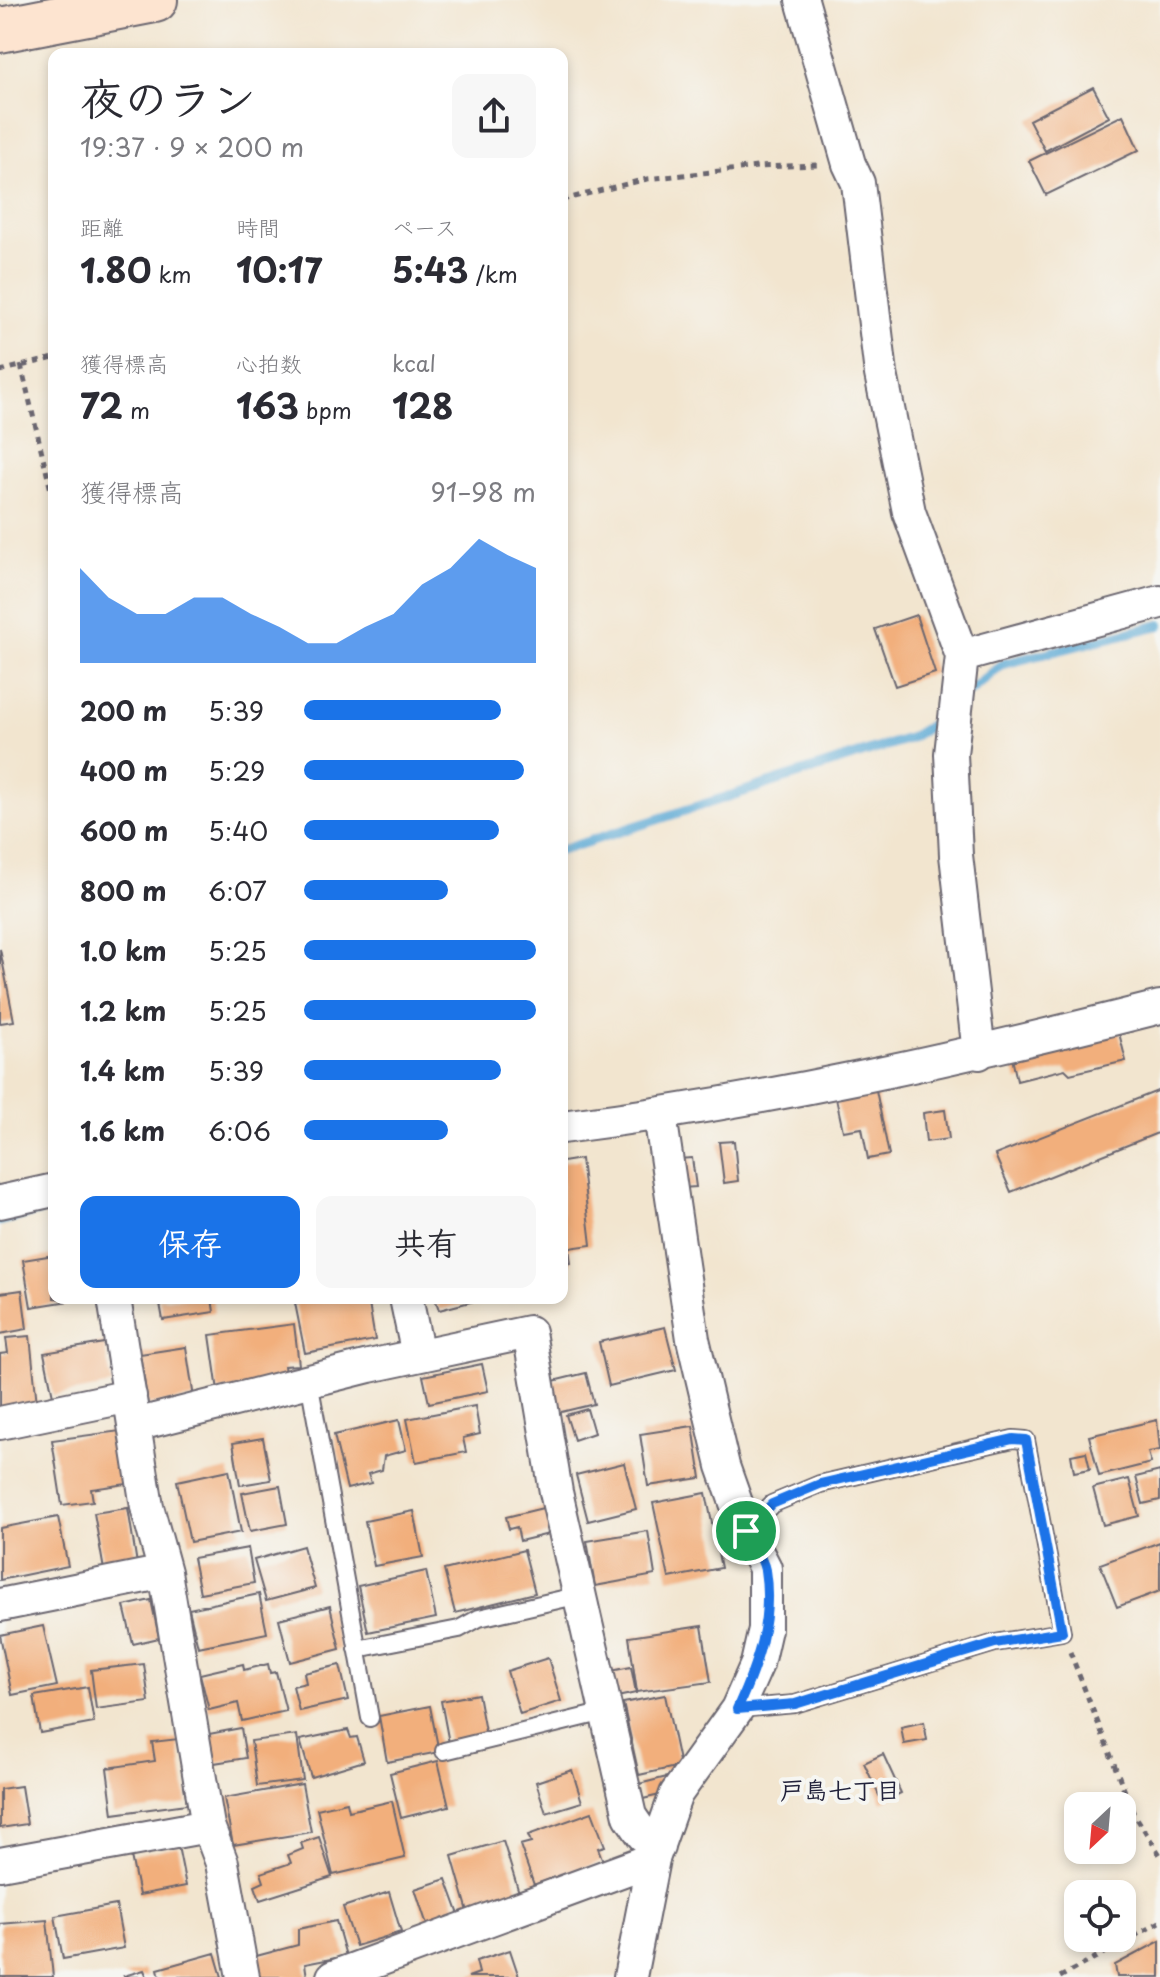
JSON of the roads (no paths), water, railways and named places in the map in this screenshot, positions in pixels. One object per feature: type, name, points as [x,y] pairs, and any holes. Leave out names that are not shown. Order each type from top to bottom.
[{"type":"main road","points":[[0,30],[155,0]]},
{"type":"street","points":[[802,0],[849,164],[858,183],[881,374],[909,512],[962,656],[951,754],[956,855],[979,1053]]},
{"type":"street","points":[[962,656],[1160,602]]},
{"type":"street","points":[[568,1126],[660,1115],[979,1053],[1160,1007]]},
{"type":"street","points":[[630,1977],[655,1853],[676,1794],[737,1709],[757,1664],[765,1629],[765,1568],[746,1531],[723,1466],[693,1339],[660,1115]]},
{"type":"street","points":[[0,1202],[48,1191]]},
{"type":"street","points":[[115,1304],[147,1507],[165,1572],[208,1826],[222,1863],[243,1977]]},
{"type":"street","points":[[407,1304],[418,1355]]},
{"type":"street","points":[[0,1423],[133,1410],[187,1414],[309,1381],[529,1332],[556,1492],[630,1816],[655,1853]]},
{"type":"street","points":[[0,1605],[165,1572]]},
{"type":"street","points":[[0,1864],[208,1826]]},
{"type":"street","points":[[333,1977],[655,1853]]},
{"type":"lane","points":[[309,1381],[370,1718]]},
{"type":"lane","points":[[737,1709],[795,1704],[995,1643],[1062,1632],[1026,1440],[1013,1439],[820,1484],[772,1504],[746,1531]]},
{"type":"lane","points":[[357,1649],[459,1629],[479,1618],[580,1595]]},
{"type":"lane","points":[[444,1751],[605,1712]]},
{"type":"waterway","points":[[970,691],[1003,664],[1160,625]]},
{"type":"waterway","points":[[568,848],[910,738],[933,724]]},
{"type":"waterway","points":[[0,1221],[48,1209]]},
{"type":"district","name":"戸島七丁目","points":[[840,1789]]}]
